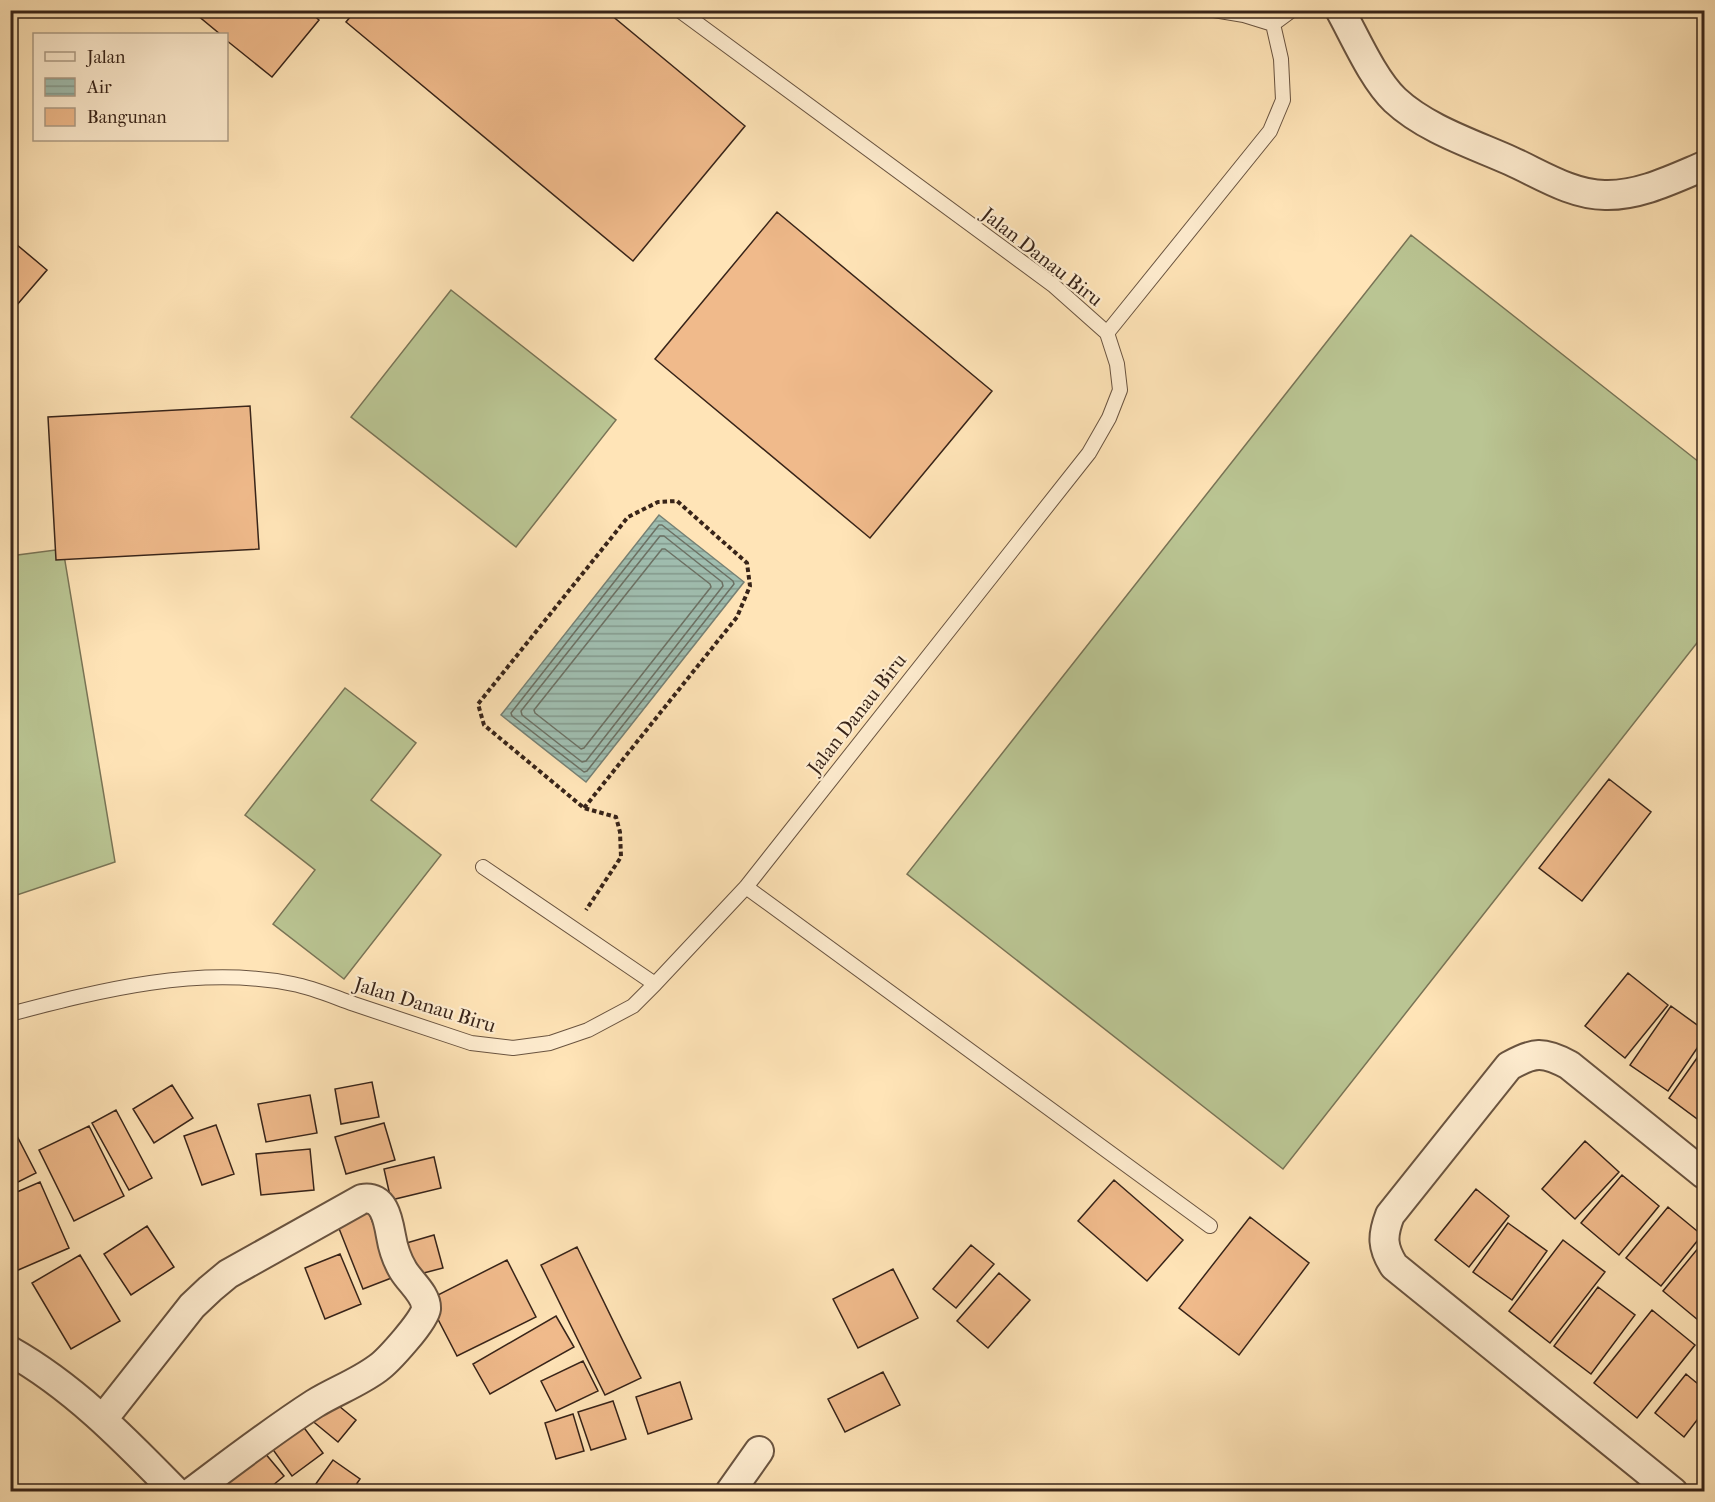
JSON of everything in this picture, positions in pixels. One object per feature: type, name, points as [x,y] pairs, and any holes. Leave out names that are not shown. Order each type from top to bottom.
[{"type":"street","points":[[1340,10],[1371,68],[1394,99],[1419,117],[1449,133],[1574,189],[1604,195],[1634,192],[1704,166]]},
{"type":"street","points":[[1673,1491],[1394,1266],[1386,1253],[1384,1230],[1390,1215],[1509,1066],[1525,1057],[1540,1053],[1569,1065],[1704,1174]]},
{"type":"street","points":[[103,1419],[192,1306],[228,1274],[362,1199],[376,1200],[387,1215],[392,1241],[400,1264],[426,1307],[418,1325],[387,1361],[376,1370],[356,1383],[328,1395],[297,1415],[192,1491]]},
{"type":"street","points":[[10,1351],[36,1365],[103,1419],[176,1491]]},
{"type":"street","points":[[730,1491],[759,1451]]},
{"type":"lane","name":"Jalan Danau Biru","points":[[10,1014],[72,998],[170,980],[232,977],[260,978],[296,984],[471,1043],[513,1048],[550,1043],[588,1030],[633,1006],[746,887],[1089,453],[1109,418],[1120,390],[1117,364],[1107,333],[1053,285],[680,10]]},
{"type":"lane","points":[[1214,10],[1244,15],[1273,24]]},
{"type":"lane","points":[[1273,24],[1292,10]]},
{"type":"lane","points":[[1107,333],[1270,131],[1283,100],[1281,59],[1273,24]]},
{"type":"lane","points":[[483,867],[656,984]]},
{"type":"lane","points":[[746,887],[1210,1226]]},
{"type":"path","points":[[573,929],[621,856],[620,832],[616,817],[584,808],[484,725],[478,704],[628,517],[658,501],[677,501],[747,562],[750,586],[737,617],[584,808]]},
{"type":"green space","points":[[1411,235],[1704,466],[1704,634],[1283,1169],[907,874]]},
{"type":"green space","points":[[451,290],[616,420],[516,547],[351,417]]},
{"type":"green space","points":[[63,549],[115,862],[11,897],[10,556]]},
{"type":"green space","points":[[345,688],[416,743],[371,800],[441,855],[344,979],[273,924],[315,870],[245,815]]},
{"type":"water","points":[[659,515],[744,582],[586,782],[501,715]]},
{"type":"building","points":[[191,10],[308,10],[319,20],[272,77],[228,42],[228,33],[219,33]]},
{"type":"building","points":[[356,10],[605,10],[745,126],[633,261],[346,22]]},
{"type":"building","points":[[777,212],[992,391],[870,538],[655,359]]},
{"type":"building","points":[[10,239],[47,270],[10,313]]},
{"type":"building","points":[[250,406],[259,549],[56,560],[48,417]]},
{"type":"building","points":[[1609,779],[1651,812],[1582,901],[1539,868]]},
{"type":"building","points":[[1628,973],[1668,1005],[1625,1058],[1585,1026]]},
{"type":"building","points":[[1671,1006],[1704,1030],[1704,1038],[1668,1091],[1630,1065]]},
{"type":"building","points":[[1704,1048],[1704,1124],[1669,1098]]},
{"type":"building","points":[[372,1082],[379,1117],[341,1124],[335,1089]]},
{"type":"building","points":[[172,1085],[193,1118],[154,1143],[133,1109]]},
{"type":"building","points":[[310,1095],[317,1133],[266,1142],[258,1104]]},
{"type":"building","points":[[116,1110],[152,1178],[129,1190],[92,1123]]},
{"type":"building","points":[[384,1123],[395,1160],[346,1174],[335,1137]]},
{"type":"building","points":[[216,1125],[234,1174],[202,1185],[184,1136]]},
{"type":"building","points":[[89,1126],[124,1196],[74,1221],[39,1150]]},
{"type":"building","points":[[16,1134],[36,1173],[10,1186],[10,1137]]},
{"type":"building","points":[[1585,1141],[1619,1172],[1575,1219],[1542,1189]]},
{"type":"building","points":[[310,1149],[314,1190],[261,1195],[256,1154]]},
{"type":"building","points":[[434,1157],[441,1188],[391,1200],[384,1169]]},
{"type":"building","points":[[1622,1175],[1659,1206],[1619,1255],[1581,1223]]},
{"type":"building","points":[[1114,1180],[1183,1240],[1147,1281],[1078,1221]]},
{"type":"building","points":[[40,1182],[69,1248],[16,1271],[10,1258],[10,1195]]},
{"type":"building","points":[[1476,1189],[1509,1216],[1469,1267],[1435,1240]]},
{"type":"building","points":[[1668,1207],[1702,1235],[1661,1286],[1626,1258]]},
{"type":"building","points":[[367,1208],[394,1277],[363,1289],[336,1221]]},
{"type":"building","points":[[1250,1217],[1309,1263],[1239,1355],[1179,1308]]},
{"type":"building","points":[[1508,1223],[1547,1251],[1512,1300],[1473,1272]]},
{"type":"building","points":[[147,1226],[174,1267],[131,1295],[104,1254]]},
{"type":"building","points":[[434,1235],[443,1268],[412,1276],[403,1244]]},
{"type":"building","points":[[1563,1240],[1605,1272],[1550,1343],[1509,1311]]},
{"type":"building","points":[[1704,1241],[1704,1325],[1663,1291]]},
{"type":"building","points":[[971,1245],[994,1264],[956,1308],[933,1289]]},
{"type":"building","points":[[577,1247],[641,1378],[605,1395],[541,1265]]},
{"type":"building","points":[[340,1254],[361,1304],[325,1319],[305,1268]]},
{"type":"building","points":[[80,1255],[120,1321],[71,1349],[32,1283]]},
{"type":"building","points":[[507,1260],[536,1317],[457,1356],[428,1300]]},
{"type":"building","points":[[893,1269],[918,1318],[858,1348],[833,1299]]},
{"type":"building","points":[[999,1273],[1030,1300],[988,1348],[957,1321]]},
{"type":"building","points":[[1598,1287],[1635,1315],[1591,1374],[1554,1346]]},
{"type":"building","points":[[1652,1310],[1695,1345],[1637,1418],[1594,1383]]},
{"type":"building","points":[[556,1316],[574,1347],[490,1394],[473,1364]]},
{"type":"building","points":[[583,1361],[598,1391],[556,1411],[541,1381]]},
{"type":"building","points":[[883,1372],[900,1405],[845,1432],[828,1399]]},
{"type":"building","points":[[1686,1374],[1704,1389],[1704,1411],[1684,1437],[1655,1413]]},
{"type":"building","points":[[680,1382],[692,1419],[648,1434],[636,1397]]},
{"type":"building","points":[[328,1397],[356,1420],[338,1442],[310,1419]]},
{"type":"building","points":[[613,1401],[626,1439],[591,1450],[578,1412]]},
{"type":"building","points":[[573,1414],[584,1451],[556,1459],[545,1423]]},
{"type":"building","points":[[296,1417],[323,1453],[292,1476],[266,1440]]},
{"type":"building","points":[[259,1446],[284,1476],[265,1492],[234,1492],[221,1476]]},
{"type":"building","points":[[333,1460],[360,1479],[351,1492],[310,1492]]}]
